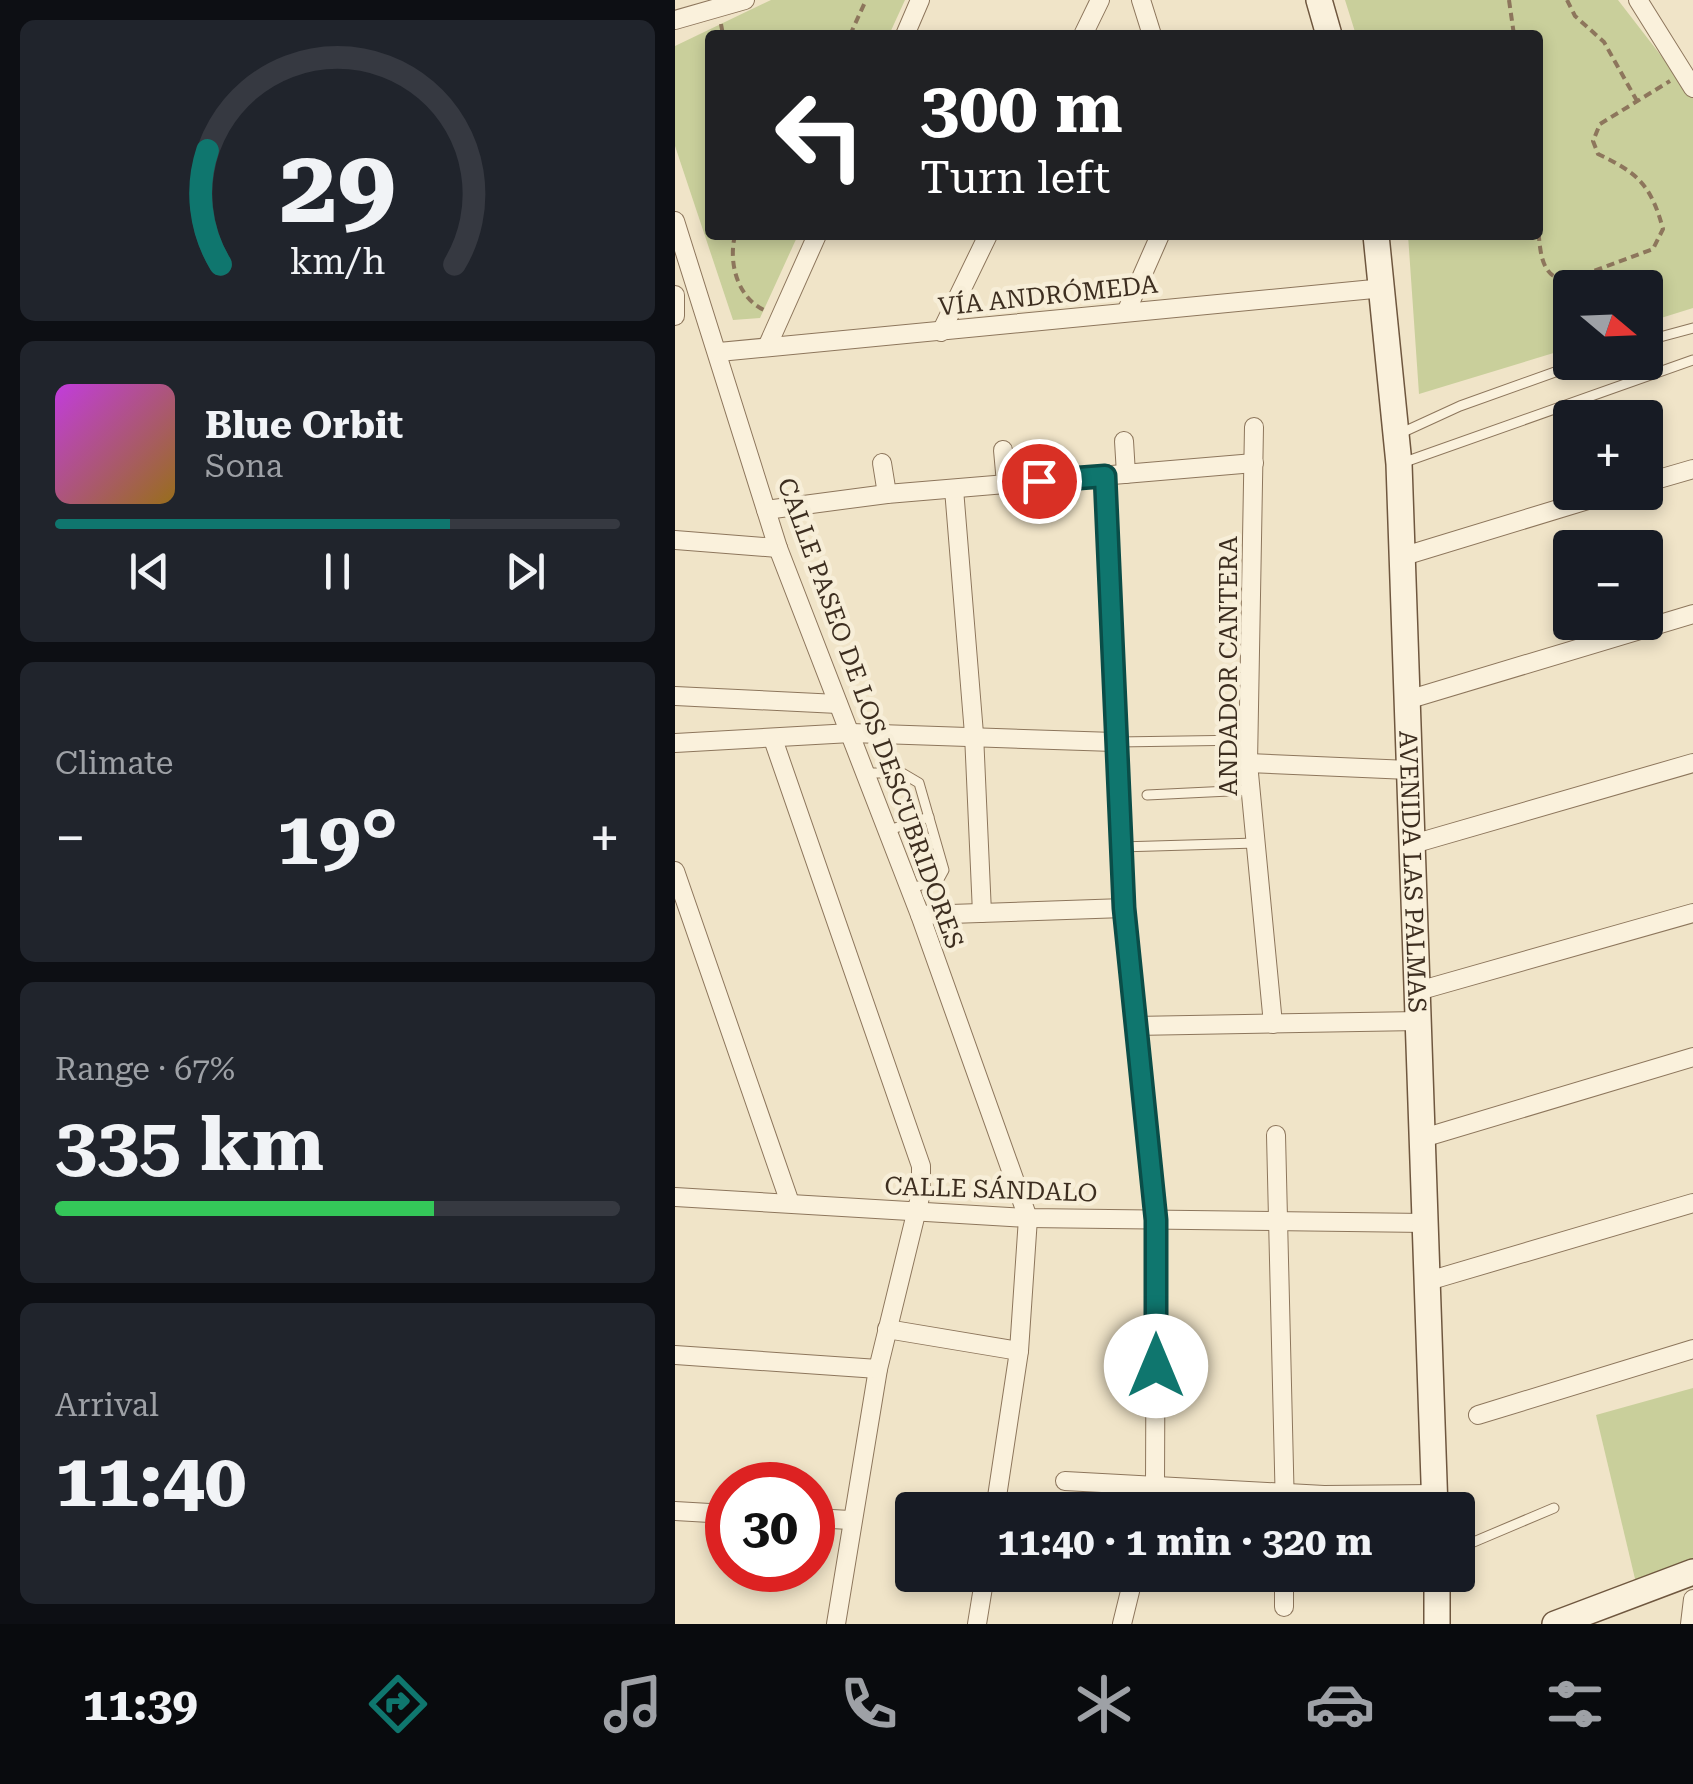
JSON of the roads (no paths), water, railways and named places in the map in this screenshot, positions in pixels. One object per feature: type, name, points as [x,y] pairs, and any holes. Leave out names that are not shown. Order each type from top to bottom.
[{"type":"street","points":[[675,20],[745,0]]},
{"type":"street","points":[[907,30],[920,0]]},
{"type":"street","points":[[1085,30],[1100,0]]},
{"type":"street","points":[[1141,0],[1150,30]]},
{"type":"street","points":[[1319,0],[1328,30]]},
{"type":"street","points":[[1638,0],[1688,80]]},
{"type":"street","name":"CALLE PASEO DE LOS DESCUBRIDORES","points":[[675,221],[777,548],[866,773],[1028,1218]]},
{"type":"street","points":[[767,347],[815,240]]},
{"type":"street","points":[[941,332],[986,240]]},
{"type":"street","points":[[1127,310],[1158,240]]},
{"type":"street","name":"AVENIDA LAS PALMAS","points":[[1376,240],[1384,288],[1399,464],[1435,1492]]},
{"type":"street","name":"VÍA ANDRÓMEDA","points":[[719,352],[1384,288]]},
{"type":"street","points":[[675,295],[675,316]]},
{"type":"street","name":"ANDADOR CANTERA","points":[[1255,428],[1249,763],[1273,1024]]},
{"type":"street","points":[[1123,441],[1126,474]]},
{"type":"street","points":[[1003,450],[1007,483]]},
{"type":"street","points":[[766,510],[887,494],[1254,462]]},
{"type":"street","points":[[882,463],[887,494]]},
{"type":"street","points":[[1663,477],[1693,468]]},
{"type":"street","points":[[1105,476],[1124,908],[1156,1220],[1153,1492]]},
{"type":"street","points":[[954,488],[974,734],[983,914]]},
{"type":"street","points":[[1401,557],[1555,510]]},
{"type":"street","points":[[675,540],[777,548]]},
{"type":"street","points":[[1407,700],[1693,614]]},
{"type":"street","points":[[675,696],[838,704]]},
{"type":"street","points":[[675,743],[851,733],[974,734],[1114,742]]},
{"type":"street","points":[[773,740],[921,1166],[917,1212],[879,1369],[836,1624]]},
{"type":"street","points":[[1249,763],[1409,770]]},
{"type":"street","points":[[1413,844],[1693,764]]},
{"type":"street","points":[[675,871],[790,1203]]},
{"type":"street","points":[[919,915],[1124,908]]},
{"type":"street","points":[[1418,991],[1693,913]]},
{"type":"street","points":[[1135,1026],[1419,1021]]},
{"type":"street","points":[[1423,1138],[1693,1057]]},
{"type":"street","points":[[1276,1135],[1285,1492]]},
{"type":"street","name":"CALLE SÁNDALO","points":[[675,1197],[1028,1218],[1425,1224]]},
{"type":"street","points":[[1427,1282],[1693,1203]]},
{"type":"street","points":[[998,1492],[1019,1351],[1028,1218]]},
{"type":"street","points":[[887,1329],[1019,1351]]},
{"type":"street","points":[[1477,1415],[1693,1348]]},
{"type":"street","points":[[675,1356],[879,1369]]},
{"type":"street","points":[[1065,1481],[1212,1492]]},
{"type":"street","points":[[675,1511],[705,1513]]},
{"type":"street","points":[[835,1519],[851,1520]]},
{"type":"street","points":[[1555,1624],[1693,1572]]},
{"type":"street","points":[[977,1624],[982,1592]]},
{"type":"street","points":[[1122,1624],[1130,1592]]},
{"type":"street","points":[[1284,1592],[1284,1607]]},
{"type":"street","points":[[1437,1592],[1437,1624]]},
{"type":"street","points":[[1690,1624],[1693,1599]]},
{"type":"lane","points":[[1663,336],[1693,328]]},
{"type":"lane","points":[[1399,464],[1693,360]]},
{"type":"lane","points":[[1394,436],[1460,406],[1553,373]]},
{"type":"lane","points":[[1114,742],[1249,740]]},
{"type":"lane","points":[[866,773],[912,776],[919,783],[944,870],[938,880],[909,888]]},
{"type":"lane","points":[[1147,794],[1250,790]]},
{"type":"lane","points":[[887,830],[929,818]]},
{"type":"lane","points":[[1120,847],[1256,843]]},
{"type":"lane","points":[[1475,1541],[1553,1508]]}]
